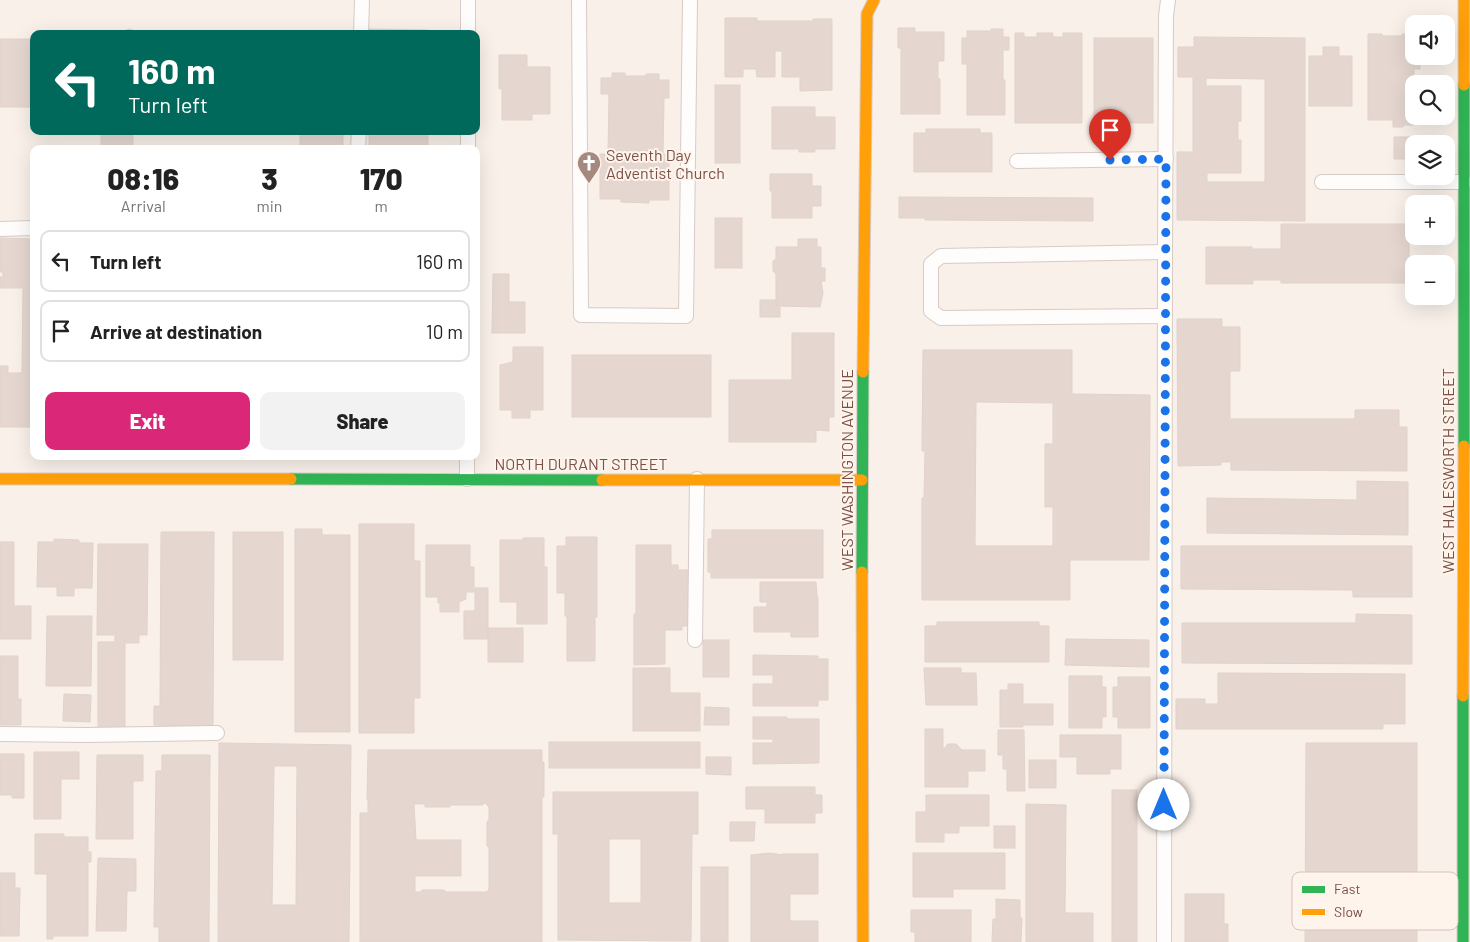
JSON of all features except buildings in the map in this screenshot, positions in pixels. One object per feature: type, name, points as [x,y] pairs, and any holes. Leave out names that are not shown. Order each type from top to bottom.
[{"type":"street","name":"WEST WASHINGTON AVENUE","points":[[863,942],[862,480],[867,14],[874,0]]},
{"type":"street","name":"WEST HALESWORTH STREET","points":[[1462,942],[1464,0]]},
{"type":"street","name":"NORTH DURANT STREET","points":[[0,479],[862,480]]},
{"type":"lane","points":[[361,30],[362,0]]},
{"type":"lane","points":[[468,0],[468,30]]},
{"type":"lane","points":[[579,0],[582,315],[676,316],[686,316],[690,0]]},
{"type":"lane","points":[[1164,942],[1166,16],[1168,0]]},
{"type":"lane","points":[[1017,160],[1166,159]]},
{"type":"lane","points":[[1322,182],[1464,182]]},
{"type":"lane","points":[[0,228],[30,228]]},
{"type":"lane","points":[[1165,252],[941,256],[931,264],[931,311],[942,318],[1165,316]]},
{"type":"lane","points":[[467,460],[467,479]]},
{"type":"lane","points":[[695,640],[697,479]]},
{"type":"lane","points":[[0,734],[217,733]]},
{"type":"traffic: fast","points":[[1464,85],[1464,446]]},
{"type":"traffic: fast","points":[[862,572],[863,372]]},
{"type":"traffic: fast","points":[[291,479],[602,480]]},
{"type":"traffic: fast","points":[[1463,696],[1463,942]]},
{"type":"traffic: slow","points":[[863,372],[867,14],[874,0]]},
{"type":"traffic: slow","points":[[1464,0],[1464,85]]},
{"type":"traffic: slow","points":[[1463,696],[1464,446]]},
{"type":"traffic: slow","points":[[0,479],[291,479]]},
{"type":"traffic: slow","points":[[602,480],[862,480]]},
{"type":"traffic: slow","points":[[862,572],[863,942]]},
{"type":"place","name":"Seventh Day Adventist Church","points":[[589,184]]},
{"type":"route","points":[[1110,160],[1166,159],[1164,805]]}]
